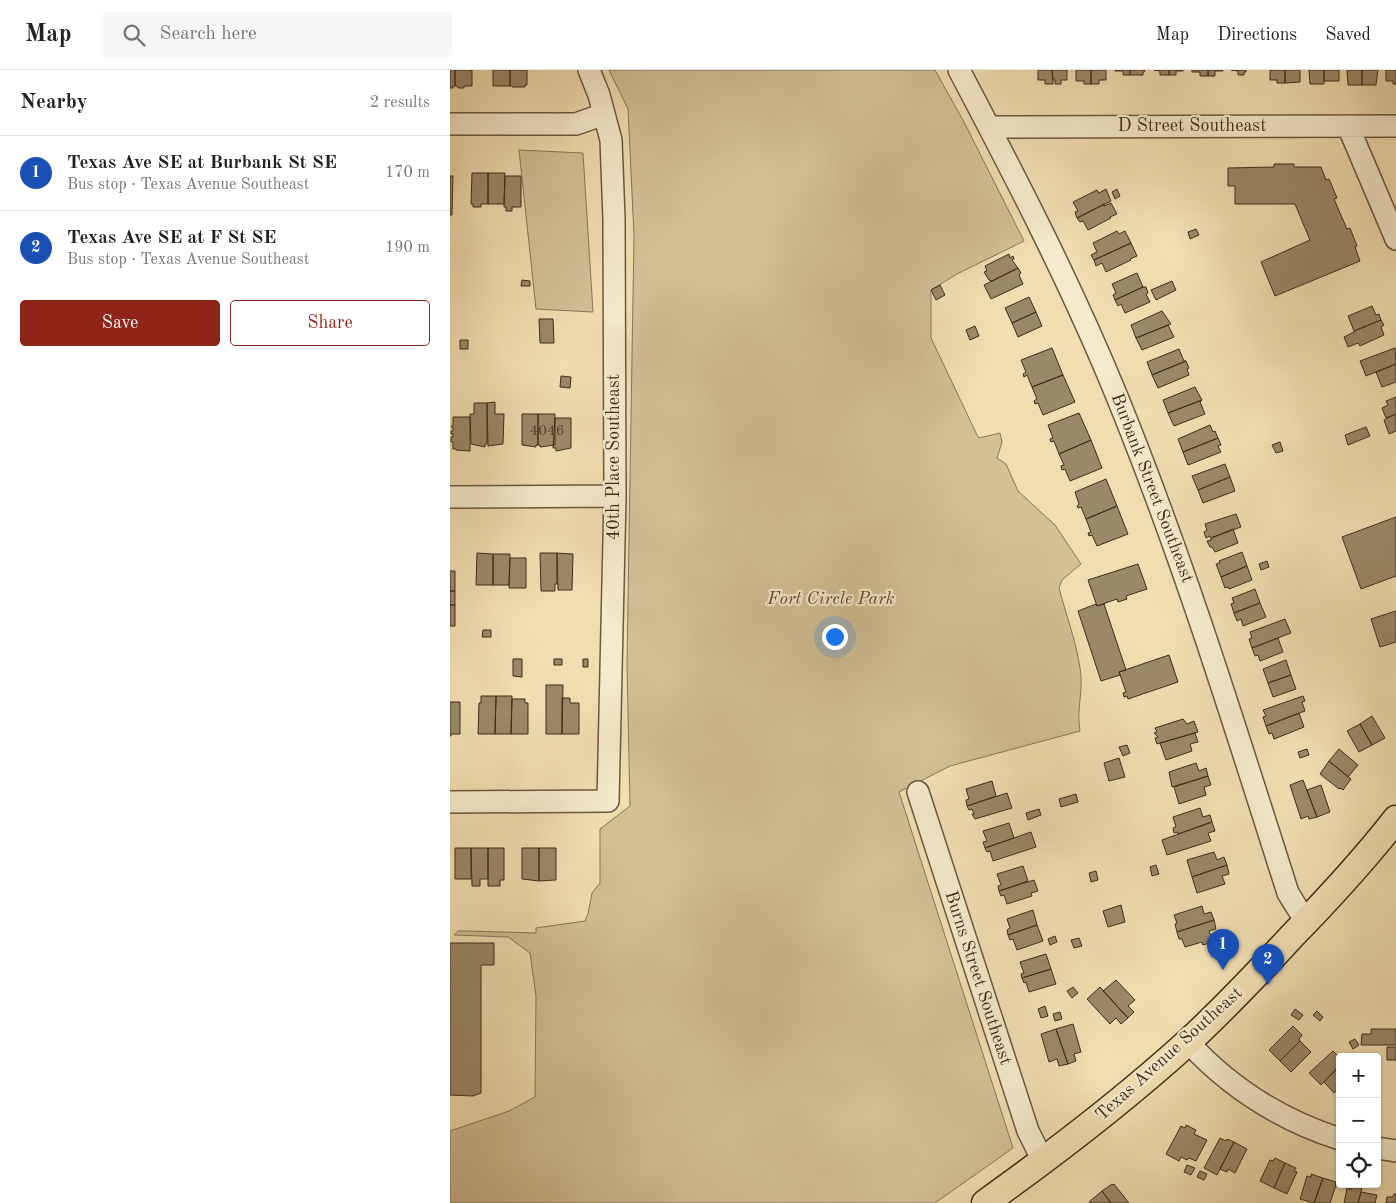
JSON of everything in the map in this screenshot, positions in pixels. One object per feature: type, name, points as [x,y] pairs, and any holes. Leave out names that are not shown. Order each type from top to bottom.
[{"type":"main road","name":"Texas Avenue Southeast","points":[[985,1203],[1043,1161],[1136,1088],[1188,1042],[1244,988],[1306,922],[1396,819]]},
{"type":"street","points":[[450,124],[576,124],[604,114],[599,94],[589,70]]},
{"type":"street","name":"Burbank Street Southeast","points":[[959,70],[1030,206],[1070,288],[1118,398],[1187,581],[1225,693],[1288,893],[1306,922]]},
{"type":"street","name":"40th Place Southeast","points":[[450,802],[608,801],[615,496],[614,219],[612,140],[604,114]]},
{"type":"street","points":[[1348,126],[1396,239]]},
{"type":"street","name":"D Street Southeast","points":[[989,127],[1396,126]]},
{"type":"street","points":[[450,497],[615,496]]},
{"type":"street","name":"Burns Street Southeast","points":[[918,792],[1028,1131],[1043,1161]]},
{"type":"street","points":[[1188,1042],[1225,1078],[1256,1100],[1308,1127],[1336,1138]]},
{"type":"street","points":[[1381,1149],[1396,1151]]},
{"type":"green space","name":"Fort Circle Park","points":[[609,70],[935,70],[964,122],[1024,241],[957,274],[931,290],[931,338],[977,435],[979,438],[1000,433],[1002,442],[997,458],[1006,464],[1018,491],[1055,525],[1081,564],[1062,580],[1059,588],[1080,668],[1080,731],[950,766],[899,792],[1013,1148],[935,1203],[450,1203],[450,1131],[509,1111],[535,1097],[536,996],[530,953],[508,937],[454,935],[458,931],[536,933],[536,928],[585,921],[592,893],[600,883],[600,829],[630,806],[627,664],[634,235],[628,109]]},
{"type":"green space","points":[[519,150],[583,153],[593,312],[536,309]]},
{"type":"building","points":[[450,70],[455,70],[455,86],[453,88],[450,88]]},
{"type":"building","points":[[455,70],[472,70],[472,86],[458,88],[458,86],[455,86]]},
{"type":"building","points":[[493,70],[510,70],[510,86],[493,86]]},
{"type":"building","points":[[510,70],[527,70],[527,85],[525,87],[510,86]]},
{"type":"building","points":[[1038,70],[1052,70],[1053,84],[1045,84],[1045,80],[1038,80]]},
{"type":"building","points":[[1052,70],[1067,70],[1067,80],[1061,80],[1061,84],[1055,84]]},
{"type":"building","points":[[1076,70],[1091,70],[1091,84],[1084,84],[1084,81],[1076,81]]},
{"type":"building","points":[[1091,70],[1106,70],[1106,80],[1099,80],[1099,84],[1091,84]]},
{"type":"building","points":[[1115,70],[1130,70],[1130,75],[1123,75],[1123,71]]},
{"type":"building","points":[[1130,70],[1145,70],[1143,75],[1130,75]]},
{"type":"building","points":[[1154,70],[1169,70],[1169,75],[1160,75],[1160,71]]},
{"type":"building","points":[[1169,70],[1183,71],[1176,71],[1176,75],[1169,75]]},
{"type":"building","points":[[1192,70],[1208,70],[1208,76],[1200,76],[1200,72],[1192,72]]},
{"type":"building","points":[[1208,70],[1223,71],[1215,71],[1215,76],[1208,76]]},
{"type":"building","points":[[1231,70],[1246,70],[1246,72],[1244,72],[1244,75],[1238,75],[1238,71]]},
{"type":"building","points":[[1270,70],[1285,70],[1285,83],[1277,83],[1277,80],[1270,80]]},
{"type":"building","points":[[1285,70],[1300,70],[1300,82],[1285,83]]},
{"type":"building","points":[[1309,70],[1324,70],[1324,84],[1310,84]]},
{"type":"building","points":[[1324,70],[1339,70],[1339,81],[1324,81]]},
{"type":"building","points":[[1347,70],[1362,70],[1362,85],[1348,85]]},
{"type":"building","points":[[1362,70],[1378,70],[1376,85],[1362,85]]},
{"type":"building","points":[[1386,70],[1396,70],[1396,84],[1393,84],[1393,81],[1386,81]]},
{"type":"building","points":[[1274,164],[1294,164],[1294,167],[1321,167],[1326,180],[1329,179],[1337,198],[1334,199],[1347,229],[1350,228],[1360,261],[1275,296],[1261,262],[1310,240],[1295,204],[1235,204],[1235,186],[1228,186],[1228,168],[1274,167]]},
{"type":"building","points":[[472,173],[488,173],[488,204],[481,204],[481,207],[473,207],[473,204],[471,204]]},
{"type":"building","points":[[488,173],[505,173],[504,204],[488,204]]},
{"type":"building","points":[[450,176],[453,176],[452,215],[450,215]]},
{"type":"building","points":[[505,176],[521,176],[521,207],[512,207],[512,211],[506,211],[506,207],[504,207]]},
{"type":"building","points":[[1106,189],[1111,201],[1077,218],[1075,212],[1078,211],[1073,202],[1097,190],[1099,193]]},
{"type":"building","points":[[1117,189],[1120,196],[1115,199],[1112,192]]},
{"type":"building","points":[[1111,203],[1117,214],[1088,230],[1083,221],[1080,222],[1077,218],[1104,204],[1104,206]]},
{"type":"building","points":[[1196,229],[1199,235],[1190,239],[1188,232]]},
{"type":"building","points":[[1117,231],[1119,234],[1125,231],[1131,243],[1094,260],[1091,255],[1097,252],[1093,243]]},
{"type":"building","points":[[1131,243],[1137,256],[1131,260],[1106,272],[1102,263],[1096,266],[1094,260]]},
{"type":"building","points":[[1009,254],[1010,258],[1013,256],[1014,259],[1012,260],[1018,268],[992,281],[989,280],[984,272],[987,271],[985,266]]},
{"type":"building","points":[[1018,268],[1023,284],[991,299],[984,285]]},
{"type":"building","points":[[1137,273],[1143,287],[1115,300],[1113,295],[1116,293],[1112,284]]},
{"type":"building","points":[[522,280],[530,281],[530,286],[521,286]]},
{"type":"building","points":[[1172,281],[1176,290],[1156,300],[1151,290]]},
{"type":"building","points":[[940,285],[945,295],[936,300],[931,290]]},
{"type":"building","points":[[1146,287],[1148,293],[1146,294],[1150,302],[1125,313],[1121,304],[1118,306],[1115,300]]},
{"type":"building","points":[[1029,297],[1036,312],[1012,323],[1005,308]]},
{"type":"building","points":[[1372,306],[1376,315],[1379,314],[1381,320],[1354,331],[1348,316]]},
{"type":"building","points":[[1162,311],[1171,324],[1136,338],[1131,325]]},
{"type":"building","points":[[1036,312],[1042,326],[1018,337],[1012,323]]},
{"type":"building","points":[[539,319],[553,319],[554,343],[540,343]]},
{"type":"building","points":[[1381,320],[1384,325],[1381,327],[1384,335],[1360,346],[1358,343],[1348,347],[1344,337]]},
{"type":"building","points":[[1168,325],[1174,337],[1142,350],[1136,338]]},
{"type":"building","points":[[975,326],[979,336],[970,340],[966,330]]},
{"type":"building","points":[[460,340],[468,340],[468,349],[460,349]]},
{"type":"building","points":[[1052,348],[1063,375],[1032,387],[1027,375],[1024,377],[1023,374],[1026,372],[1021,360]]},
{"type":"building","points":[[1395,348],[1396,364],[1366,376],[1360,361]]},
{"type":"building","points":[[1179,349],[1184,361],[1186,361],[1152,375],[1147,362]]},
{"type":"building","points":[[1186,361],[1189,375],[1158,388],[1152,375]]},
{"type":"building","points":[[1396,364],[1396,382],[1382,387],[1376,372]]},
{"type":"building","points":[[1063,375],[1075,402],[1043,415],[1038,403],[1035,404],[1034,401],[1037,399],[1032,387]]},
{"type":"building","points":[[561,376],[571,377],[570,388],[560,387]]},
{"type":"building","points":[[1195,387],[1202,400],[1168,413],[1163,400]]},
{"type":"building","points":[[1396,397],[1396,414],[1386,418],[1382,408],[1388,405],[1386,401]]},
{"type":"building","points":[[1202,400],[1200,402],[1205,414],[1174,426],[1168,413]]},
{"type":"building","points":[[495,402],[495,414],[504,414],[503,444],[488,446],[487,403]]},
{"type":"building","points":[[474,403],[487,403],[487,444],[485,444],[485,447],[471,444],[470,414],[474,414]]},
{"type":"building","points":[[1079,413],[1091,440],[1059,454],[1054,441],[1051,442],[1050,439],[1053,438],[1048,425]]},
{"type":"building","points":[[522,414],[538,414],[538,445],[536,447],[522,445]]},
{"type":"building","points":[[538,414],[555,414],[555,445],[540,447],[538,445]]},
{"type":"building","points":[[1396,414],[1396,431],[1389,434],[1384,420]]},
{"type":"building","points":[[453,417],[470,417],[470,451],[453,449],[451,437],[453,437],[453,434],[451,434],[451,431],[453,431],[453,427],[451,427],[453,425]]},
{"type":"building","points":[[555,418],[571,418],[571,448],[556,451],[556,448],[553,448]]},
{"type":"building","points":[[1210,425],[1218,438],[1183,452],[1178,439]]},
{"type":"building","points":[[1366,427],[1370,436],[1348,445],[1345,435]]},
{"type":"building","points":[[1218,438],[1221,445],[1218,446],[1221,452],[1188,465],[1183,452]]},
{"type":"building","points":[[1091,440],[1102,468],[1070,481],[1065,469],[1062,470],[1061,466],[1064,465],[1059,454]]},
{"type":"building","points":[[1280,442],[1283,451],[1276,453],[1272,445]]},
{"type":"building","points":[[1225,464],[1230,477],[1198,490],[1192,476]]},
{"type":"building","points":[[1230,477],[1235,491],[1203,503],[1198,490]]},
{"type":"building","points":[[1106,479],[1117,506],[1086,519],[1081,507],[1078,508],[1077,506],[1079,504],[1075,492]]},
{"type":"building","points":[[1117,506],[1128,534],[1097,546],[1092,535],[1089,536],[1088,533],[1091,532],[1086,519]]},
{"type":"building","points":[[1236,514],[1241,527],[1206,538],[1204,532],[1207,530],[1205,524]]},
{"type":"building","points":[[1396,517],[1396,576],[1361,589],[1342,537]]},
{"type":"building","points":[[1233,529],[1238,543],[1215,552],[1210,547],[1207,541]]},
{"type":"building","points":[[1242,552],[1247,566],[1221,577],[1216,564]]},
{"type":"building","points":[[477,553],[493,554],[493,585],[476,585]]},
{"type":"building","points":[[540,553],[557,553],[557,584],[555,584],[555,591],[541,591]]},
{"type":"building","points":[[557,553],[573,554],[572,590],[558,590]]},
{"type":"building","points":[[493,554],[510,554],[509,585],[493,585]]},
{"type":"building","points":[[510,558],[526,558],[526,588],[509,588]]},
{"type":"building","points":[[1267,561],[1269,567],[1261,570],[1259,564]]},
{"type":"building","points":[[1138,564],[1147,589],[1126,596],[1127,599],[1118,602],[1117,599],[1097,606],[1088,580]]},
{"type":"building","points":[[1247,566],[1252,580],[1229,589],[1228,587],[1225,588],[1221,577]]},
{"type":"building","points":[[450,571],[455,571],[455,591],[450,591]]},
{"type":"building","points":[[1255,589],[1260,603],[1234,613],[1231,604],[1234,603],[1232,598]]},
{"type":"building","points":[[450,591],[455,591],[455,605],[450,605]]},
{"type":"building","points":[[1260,603],[1266,617],[1243,626],[1241,619],[1237,621],[1234,613]]},
{"type":"building","points":[[1096,604],[1097,606],[1104,604],[1126,670],[1119,672],[1120,675],[1101,681],[1078,611]]},
{"type":"building","points":[[450,605],[455,605],[455,626],[450,626]]},
{"type":"building","points":[[1396,611],[1396,642],[1380,647],[1371,619]]},
{"type":"building","points":[[1285,619],[1291,633],[1252,648],[1249,639],[1252,638],[1250,632]]},
{"type":"building","points":[[483,630],[491,630],[491,637],[482,637]]},
{"type":"building","points":[[1278,638],[1283,652],[1260,661],[1258,655],[1255,656],[1252,648]]},
{"type":"building","points":[[1169,655],[1178,682],[1128,699],[1127,696],[1124,697],[1123,693],[1126,692],[1119,672]]},
{"type":"building","points":[[513,659],[522,659],[522,677],[513,676]]},
{"type":"building","points":[[554,659],[562,659],[562,665],[554,665]]},
{"type":"building","points":[[583,659],[588,659],[588,667],[583,667]]},
{"type":"building","points":[[1286,660],[1291,675],[1268,683],[1263,669]]},
{"type":"building","points":[[1291,675],[1296,689],[1273,697],[1268,683]]},
{"type":"building","points":[[546,685],[563,685],[562,734],[546,734]]},
{"type":"building","points":[[481,696],[496,696],[495,734],[478,734]]},
{"type":"building","points":[[496,696],[512,696],[511,734],[495,734]]},
{"type":"building","points":[[1303,696],[1305,701],[1302,702],[1305,711],[1266,726],[1263,717],[1266,716],[1263,710]]},
{"type":"building","points":[[562,698],[570,698],[570,703],[579,703],[579,734],[562,734]]},
{"type":"building","points":[[512,699],[525,699],[525,703],[528,703],[528,734],[511,734]]},
{"type":"building","points":[[450,702],[460,702],[460,734],[451,734],[451,736],[450,736]]},
{"type":"building","points":[[1299,713],[1304,727],[1274,739],[1272,733],[1269,734],[1266,726]]},
{"type":"building","points":[[1372,716],[1385,738],[1372,745],[1360,724]]},
{"type":"building","points":[[1183,719],[1187,724],[1194,721],[1198,732],[1157,744],[1155,738],[1158,737],[1154,733],[1157,732],[1155,728]]},
{"type":"building","points":[[1360,724],[1372,745],[1359,752],[1347,731]]},
{"type":"building","points":[[1195,733],[1198,742],[1190,744],[1192,751],[1166,760],[1160,743]]},
{"type":"building","points":[[1127,745],[1130,753],[1123,756],[1119,747]]},
{"type":"building","points":[[1307,749],[1309,755],[1300,758],[1298,752]]},
{"type":"building","points":[[1339,749],[1358,765],[1348,777],[1329,761]]},
{"type":"building","points":[[1119,758],[1125,777],[1109,781],[1104,763]]},
{"type":"building","points":[[1329,761],[1351,779],[1343,790],[1320,774]]},
{"type":"building","points":[[1196,763],[1199,771],[1206,768],[1208,776],[1172,787],[1169,772]]},
{"type":"building","points":[[1208,776],[1211,785],[1204,787],[1206,795],[1179,804],[1174,787]]},
{"type":"building","points":[[1303,780],[1317,817],[1309,819],[1308,816],[1301,819],[1290,785]]},
{"type":"building","points":[[992,781],[996,796],[967,806],[966,800],[969,799],[966,789]]},
{"type":"building","points":[[1321,785],[1330,812],[1317,817],[1307,790]]},
{"type":"building","points":[[1007,793],[1012,808],[975,819],[972,809],[969,810],[967,806]]},
{"type":"building","points":[[1076,794],[1078,802],[1061,807],[1059,799]]},
{"type":"building","points":[[1200,808],[1203,817],[1210,815],[1212,822],[1178,834],[1178,832],[1174,833],[1173,828],[1176,827],[1173,817]]},
{"type":"building","points":[[1039,809],[1041,815],[1028,820],[1026,813]]},
{"type":"building","points":[[1212,822],[1215,831],[1208,833],[1211,841],[1167,855],[1162,840]]},
{"type":"building","points":[[1009,823],[1014,838],[985,848],[983,842],[987,841],[983,831]]},
{"type":"building","points":[[1031,832],[1036,847],[993,861],[990,851],[987,852],[985,848]]},
{"type":"building","points":[[455,848],[471,848],[471,879],[455,879]]},
{"type":"building","points":[[471,848],[488,848],[488,879],[480,879],[480,886],[472,886]]},
{"type":"building","points":[[488,848],[504,848],[504,880],[500,880],[500,886],[488,886]]},
{"type":"building","points":[[522,848],[539,848],[539,881],[522,879]]},
{"type":"building","points":[[539,848],[556,848],[556,880],[539,881]]},
{"type":"building","points":[[1214,852],[1217,860],[1224,857],[1227,865],[1192,877],[1187,860]]},
{"type":"building","points":[[1156,865],[1159,874],[1152,876],[1150,867]]},
{"type":"building","points":[[1227,865],[1229,874],[1222,876],[1225,884],[1197,893],[1192,877]]},
{"type":"building","points":[[1023,866],[1028,881],[999,891],[998,886],[1001,885],[997,874]]},
{"type":"building","points":[[1096,871],[1098,880],[1091,882],[1089,873]]},
{"type":"building","points":[[1034,880],[1038,891],[1031,893],[1032,896],[1007,904],[1004,895],[1001,896],[999,891]]},
{"type":"building","points":[[1121,905],[1125,922],[1108,927],[1103,911]]},
{"type":"building","points":[[1202,906],[1204,914],[1211,912],[1214,920],[1177,932],[1175,924],[1177,923],[1174,915]]},
{"type":"building","points":[[1033,910],[1037,925],[1008,935],[1007,930],[1010,928],[1007,919]]},
{"type":"building","points":[[1214,920],[1216,929],[1209,931],[1212,938],[1208,940],[1209,943],[1203,945],[1202,942],[1185,947],[1182,939],[1179,939],[1177,932]]},
{"type":"building","points":[[1037,925],[1043,941],[1017,950],[1013,939],[1010,940],[1008,935]]},
{"type":"building","points":[[1055,936],[1057,942],[1050,945],[1048,939]]},
{"type":"building","points":[[1079,938],[1082,946],[1074,948],[1071,940]]},
{"type":"building","points":[[450,943],[494,943],[494,965],[481,965],[481,1093],[473,1096],[450,1095]]},
{"type":"building","points":[[1046,954],[1051,969],[1022,978],[1021,974],[1024,973],[1020,962]]},
{"type":"building","points":[[1051,969],[1056,984],[1029,992],[1026,982],[1024,983],[1022,978]]},
{"type":"building","points":[[1116,980],[1135,1000],[1128,1006],[1134,1012],[1128,1018],[1103,991]]},
{"type":"building","points":[[1073,987],[1078,993],[1072,998],[1067,991]]},
{"type":"building","points":[[1100,987],[1128,1018],[1121,1024],[1116,1018],[1110,1024],[1087,999]]},
{"type":"building","points":[[1045,1006],[1048,1016],[1041,1018],[1038,1009]]},
{"type":"building","points":[[1295,1009],[1303,1015],[1299,1020],[1291,1015]]},
{"type":"building","points":[[1317,1011],[1323,1017],[1320,1021],[1313,1015]]},
{"type":"building","points":[[1060,1012],[1062,1019],[1055,1021],[1053,1014]]},
{"type":"building","points":[[1073,1024],[1081,1052],[1074,1054],[1076,1061],[1068,1064],[1056,1029]]},
{"type":"building","points":[[1293,1026],[1302,1035],[1299,1039],[1300,1041],[1280,1061],[1269,1050]]},
{"type":"building","points":[[1056,1029],[1068,1064],[1059,1066],[1057,1059],[1049,1062],[1041,1034]]},
{"type":"building","points":[[1371,1029],[1396,1029],[1396,1045],[1361,1045],[1362,1034],[1371,1034]]},
{"type":"building","points":[[1355,1039],[1359,1045],[1353,1049],[1349,1042]]},
{"type":"building","points":[[1300,1041],[1311,1052],[1291,1072],[1280,1061]]},
{"type":"building","points":[[1387,1047],[1396,1047],[1396,1060],[1387,1060]]},
{"type":"building","points":[[1333,1051],[1336,1054],[1336,1070],[1321,1085],[1309,1073]]},
{"type":"building","points":[[1336,1069],[1336,1091],[1334,1093],[1324,1082]]},
{"type":"building","points":[[1186,1125],[1196,1130],[1194,1134],[1207,1140],[1196,1161],[1181,1157],[1179,1161],[1166,1154],[1181,1126],[1185,1128]]},
{"type":"building","points":[[1220,1138],[1234,1142],[1217,1175],[1204,1168]]},
{"type":"building","points":[[1234,1142],[1247,1149],[1235,1173],[1228,1169],[1227,1172],[1220,1169]]},
{"type":"building","points":[[1275,1158],[1285,1163],[1274,1188],[1260,1181],[1270,1160],[1273,1161]]},
{"type":"building","points":[[1285,1163],[1296,1168],[1294,1171],[1297,1172],[1287,1194],[1274,1188]]},
{"type":"building","points":[[1187,1165],[1195,1168],[1191,1175],[1184,1172]]},
{"type":"building","points":[[1200,1171],[1207,1174],[1204,1180],[1197,1177]]},
{"type":"building","points":[[1311,1174],[1323,1178],[1314,1203],[1300,1199],[1307,1176],[1311,1177]]},
{"type":"building","points":[[1323,1178],[1336,1182],[1330,1203],[1314,1203]]},
{"type":"building","points":[[1112,1184],[1129,1203],[1111,1203],[1102,1191]]},
{"type":"building","points":[[1347,1188],[1362,1188],[1358,1203],[1344,1203]]},
{"type":"building","points":[[1102,1191],[1111,1203],[1089,1202]]},
{"type":"building","points":[[1361,1192],[1377,1195],[1375,1203],[1358,1203]]},
{"type":"building","points":[[1396,1194],[1396,1203],[1386,1203],[1387,1197],[1393,1197]]},
{"type":"place","name":"Texas Ave SE at Burbank St SE","points":[[1223,970]]},
{"type":"place","name":"Texas Ave SE at F St SE","points":[[1268,985]]}]
